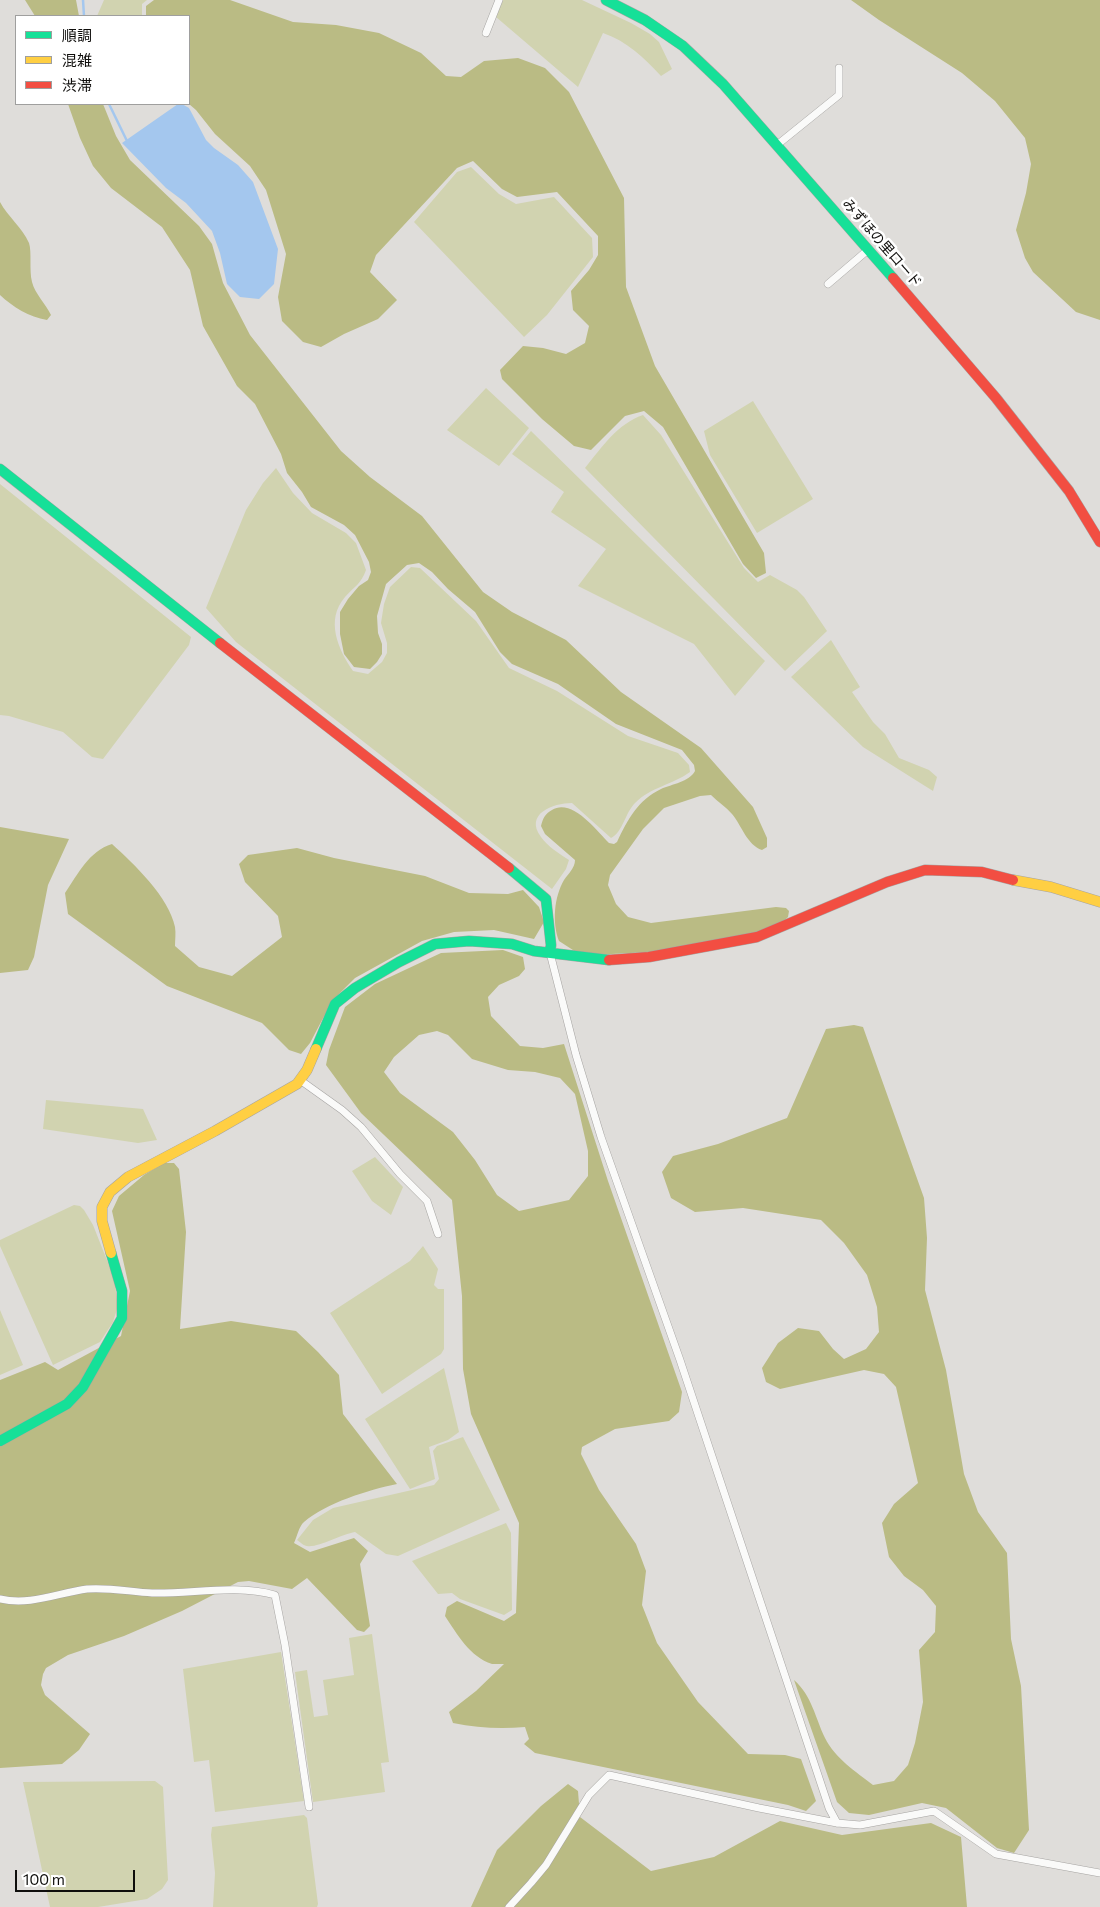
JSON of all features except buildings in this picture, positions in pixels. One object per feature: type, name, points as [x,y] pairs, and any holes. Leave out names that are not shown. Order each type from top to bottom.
[{"type":"street","points":[[486,33],[499,0]]},
{"type":"street","name":"みずほの里ロード","points":[[606,0],[645,20],[683,46],[723,84],[869,249],[996,398],[1069,491],[1100,542]]},
{"type":"street","points":[[777,145],[839,95],[839,68]]},
{"type":"street","points":[[828,284],[869,249]]},
{"type":"street","points":[[0,469],[546,899],[551,945],[550,953],[576,1055],[601,1137],[680,1360],[829,1808],[838,1823]]},
{"type":"street","points":[[0,1442],[66,1404],[83,1387],[122,1318],[124,1304],[122,1291],[102,1222],[102,1207],[110,1192],[128,1177],[215,1131],[297,1084],[307,1070],[335,1004],[355,988],[399,962],[435,944],[469,941],[512,944],[550,953],[618,960],[649,957],[756,937],[887,882],[924,870],[982,872],[1051,887],[1100,902]]},
{"type":"street","points":[[300,1080],[342,1110],[361,1128],[400,1174],[427,1201],[438,1234]]},
{"type":"street","points":[[0,1599],[25,1602],[88,1589],[162,1593],[192,1593],[233,1589],[275,1595],[285,1645],[309,1807]]},
{"type":"street","points":[[509,1907],[546,1865],[589,1795],[609,1775],[759,1808],[838,1823],[860,1825],[934,1811],[996,1854],[1100,1873]]},
{"type":"green space","points":[[25,0],[76,0],[79,15],[34,15]]},
{"type":"green space","points":[[104,0],[147,0],[142,4],[142,15],[97,15]]},
{"type":"green space","points":[[154,0],[230,0],[293,22],[336,25],[379,33],[421,53],[446,76],[461,77],[484,61],[518,58],[545,68],[569,92],[624,198],[626,287],[655,366],[764,553],[766,573],[756,578],[743,564],[663,427],[644,411],[625,416],[591,450],[574,446],[542,419],[502,379],[500,370],[523,346],[543,348],[566,354],[585,343],[589,326],[573,310],[571,291],[589,270],[598,255],[598,236],[557,192],[517,197],[502,189],[473,161],[457,168],[376,255],[370,272],[397,300],[378,319],[344,334],[321,347],[303,342],[282,321],[278,297],[286,254],[266,190],[250,166],[215,134],[190,105],[190,15],[146,15],[146,6]]},
{"type":"green space","points":[[503,0],[582,0],[650,34],[659,42],[672,69],[661,76],[627,45],[603,33],[578,87],[496,17]]},
{"type":"green space","points":[[851,0],[1100,0],[1100,320],[1076,312],[1033,272],[1025,258],[1016,230],[1026,193],[1031,164],[1025,138],[995,101],[962,73]]},
{"type":"green space","points":[[68,105],[103,105],[116,136],[130,160],[199,226],[212,244],[223,283],[250,335],[341,451],[370,477],[422,516],[483,592],[512,612],[566,640],[621,692],[701,748],[753,807],[767,838],[767,847],[762,850],[752,844],[732,814],[711,795],[700,796],[664,808],[643,829],[610,875],[608,885],[616,904],[628,917],[651,923],[776,907],[786,908],[789,911],[788,917],[784,921],[754,934],[670,951],[592,955],[576,952],[559,941],[555,926],[556,902],[564,880],[573,868],[575,860],[545,834],[541,826],[546,815],[560,807],[568,808],[583,817],[609,843],[614,844],[617,842],[634,811],[646,799],[661,789],[689,778],[695,771],[694,765],[682,750],[616,724],[558,684],[512,664],[500,652],[475,612],[448,589],[432,572],[419,563],[407,565],[386,584],[377,616],[382,654],[377,662],[370,669],[354,667],[344,654],[340,634],[340,612],[359,586],[368,580],[371,572],[369,562],[355,535],[344,525],[311,507],[287,473],[281,454],[255,404],[237,386],[203,326],[190,270],[162,227],[111,188],[93,166],[80,138]]},
{"type":"green space","points":[[471,167],[499,194],[516,204],[554,197],[592,238],[593,257],[547,315],[524,337],[414,222],[457,172]]},
{"type":"green space","points":[[0,202],[29,243],[32,282],[51,315],[47,320],[34,317],[22,311],[0,295]]},
{"type":"green space","points":[[486,388],[529,428],[499,466],[447,430]]},
{"type":"green space","points":[[753,401],[813,499],[757,533],[710,455],[704,431]]},
{"type":"green space","points":[[643,415],[661,435],[744,568],[758,582],[770,575],[797,590],[804,597],[827,631],[785,671],[585,468],[618,430],[625,424]]},
{"type":"green space","points":[[531,431],[765,661],[735,696],[694,644],[578,586],[606,549],[551,512],[564,492],[512,454]]},
{"type":"green space","points":[[276,468],[293,493],[312,513],[346,533],[356,543],[366,570],[360,582],[339,606],[335,625],[339,644],[353,671],[368,674],[382,662],[387,653],[387,643],[381,623],[384,604],[390,587],[411,567],[420,568],[476,621],[509,668],[557,691],[628,736],[678,753],[689,765],[690,772],[648,793],[635,803],[618,831],[611,838],[572,803],[557,805],[543,811],[538,816],[536,822],[541,837],[554,850],[569,860],[566,869],[552,889],[236,642],[206,608],[246,510],[263,483]]},
{"type":"green space","points":[[0,484],[191,637],[189,645],[103,759],[92,757],[63,732],[0,715]]},
{"type":"green space","points":[[831,640],[860,687],[852,692],[873,722],[885,734],[899,758],[929,770],[937,777],[933,791],[863,747],[791,677]]},
{"type":"green space","points":[[0,827],[69,839],[48,885],[34,957],[28,970],[0,973]]},
{"type":"green space","points":[[112,844],[150,882],[166,904],[175,927],[175,946],[199,967],[232,976],[282,937],[278,916],[245,882],[239,864],[248,855],[297,848],[334,858],[425,876],[469,893],[508,894],[523,890],[539,907],[544,922],[534,939],[494,930],[454,932],[422,941],[355,978],[332,1001],[310,1043],[301,1054],[289,1050],[262,1023],[167,986],[68,914],[65,893],[90,858],[104,847]]},
{"type":"green space","points":[[503,950],[523,957],[525,969],[519,976],[499,985],[488,997],[491,1016],[520,1046],[543,1048],[564,1044],[608,1181],[682,1392],[679,1412],[669,1421],[615,1429],[582,1447],[581,1454],[599,1490],[636,1544],[646,1571],[642,1605],[657,1643],[698,1702],[748,1754],[785,1755],[801,1759],[816,1801],[806,1811],[788,1805],[535,1753],[524,1744],[529,1739],[525,1727],[489,1728],[453,1723],[449,1712],[476,1691],[504,1664],[492,1664],[484,1661],[471,1650],[459,1637],[445,1616],[447,1607],[457,1601],[504,1621],[516,1613],[519,1523],[471,1414],[463,1369],[462,1296],[452,1200],[361,1113],[326,1065],[329,1050],[345,1007],[375,984],[441,953]],"holes":[[[437,1031],[448,1035],[472,1059],[508,1070],[535,1072],[560,1078],[575,1094],[588,1151],[588,1176],[569,1200],[519,1211],[497,1195],[475,1160],[453,1132],[400,1093],[384,1072],[394,1057],[419,1035]]]},
{"type":"green space","points":[[854,1025],[863,1027],[924,1198],[927,1238],[925,1290],[946,1370],[964,1474],[978,1512],[1007,1553],[1011,1639],[1021,1686],[1029,1830],[1014,1853],[997,1848],[946,1808],[922,1803],[869,1815],[849,1813],[837,1802],[794,1680],[809,1700],[825,1738],[834,1752],[873,1785],[894,1781],[908,1765],[915,1743],[923,1702],[919,1650],[935,1632],[936,1606],[923,1590],[904,1576],[889,1557],[882,1523],[894,1504],[918,1483],[896,1387],[884,1374],[864,1370],[780,1389],[766,1382],[762,1368],[778,1343],[798,1328],[819,1331],[833,1349],[844,1359],[866,1349],[879,1332],[877,1307],[867,1275],[844,1243],[821,1220],[743,1208],[695,1212],[671,1198],[662,1172],[673,1156],[718,1144],[787,1118],[826,1029]]},
{"type":"green space","points":[[46,1100],[143,1109],[157,1140],[138,1143],[43,1129]]},
{"type":"green space","points":[[375,1157],[403,1187],[391,1215],[372,1201],[352,1171]]},
{"type":"green space","points":[[164,1163],[174,1163],[179,1169],[186,1232],[180,1329],[231,1321],[296,1331],[339,1375],[343,1414],[397,1484],[335,1503],[313,1515],[302,1524],[294,1543],[310,1552],[354,1538],[368,1551],[360,1564],[370,1626],[364,1632],[357,1630],[307,1578],[292,1589],[249,1581],[238,1582],[182,1611],[124,1636],[68,1655],[46,1668],[41,1685],[45,1695],[90,1734],[79,1750],[62,1764],[0,1768],[0,1380],[45,1362],[58,1370],[121,1336],[130,1291],[112,1211],[119,1196],[144,1175]]},
{"type":"green space","points":[[74,1205],[80,1206],[84,1210],[93,1225],[114,1278],[118,1306],[113,1322],[100,1342],[53,1365],[0,1246],[0,1240]]},
{"type":"green space","points":[[423,1246],[438,1269],[434,1285],[438,1289],[444,1289],[444,1349],[441,1354],[382,1394],[330,1313],[410,1261]]},
{"type":"green space","points":[[0,1310],[23,1365],[0,1375]]},
{"type":"green space","points":[[444,1368],[459,1432],[448,1440],[429,1447],[435,1479],[410,1489],[365,1419]]},
{"type":"green space","points":[[463,1437],[500,1510],[398,1556],[386,1554],[355,1532],[312,1546],[307,1546],[297,1540],[313,1520],[333,1508],[434,1485],[439,1479],[433,1451],[437,1446]]},
{"type":"green space","points":[[506,1523],[511,1533],[512,1610],[504,1615],[460,1599],[452,1593],[438,1594],[412,1561]]},
{"type":"green space","points":[[372,1634],[389,1762],[381,1763],[385,1792],[313,1802],[295,1672],[307,1670],[314,1717],[328,1715],[323,1680],[354,1675],[349,1638]]},
{"type":"green space","points":[[281,1652],[304,1801],[215,1812],[209,1760],[194,1762],[183,1669]]},
{"type":"green space","points":[[155,1781],[163,1787],[168,1880],[162,1889],[147,1899],[98,1907],[50,1907],[23,1782]]},
{"type":"green space","points":[[568,1784],[578,1791],[580,1817],[651,1871],[714,1857],[780,1821],[842,1835],[931,1823],[961,1837],[967,1907],[471,1907],[497,1850],[541,1806]]},
{"type":"green space","points":[[304,1815],[307,1818],[317,1907],[213,1907],[215,1873],[211,1835],[212,1827]]},
{"type":"water","points":[[177,105],[184,105],[189,108],[206,140],[238,165],[253,182],[278,249],[274,284],[259,299],[240,297],[227,284],[220,253],[212,231],[186,203],[166,188],[122,143]]},
{"type":"waterway","points":[[83,0],[84,15]]},
{"type":"waterway","points":[[109,105],[127,141],[129,141]]},
{"type":"traffic: fast","points":[[606,0],[645,20],[683,46],[723,84],[893,278]]},
{"type":"traffic: fast","points":[[0,469],[220,643]]},
{"type":"traffic: fast","points":[[509,868],[546,899],[551,945],[550,953]]},
{"type":"traffic: fast","points":[[316,1049],[335,1004],[355,988],[399,962],[435,944],[469,941],[512,944],[534,951],[609,960]]},
{"type":"traffic: fast","points":[[0,1441],[67,1404],[83,1387],[122,1318],[122,1291],[111,1253]]},
{"type":"traffic: slow","points":[[1013,880],[1051,887],[1100,902]]},
{"type":"traffic: slow","points":[[111,1253],[102,1221],[102,1207],[110,1192],[128,1177],[215,1131],[297,1084],[307,1070],[316,1049]]},
{"type":"traffic: jam","points":[[893,278],[996,398],[1069,491],[1100,542]]},
{"type":"traffic: jam","points":[[220,643],[509,868]]},
{"type":"traffic: jam","points":[[609,960],[649,957],[757,937],[887,882],[925,870],[982,872],[1013,880]]}]
